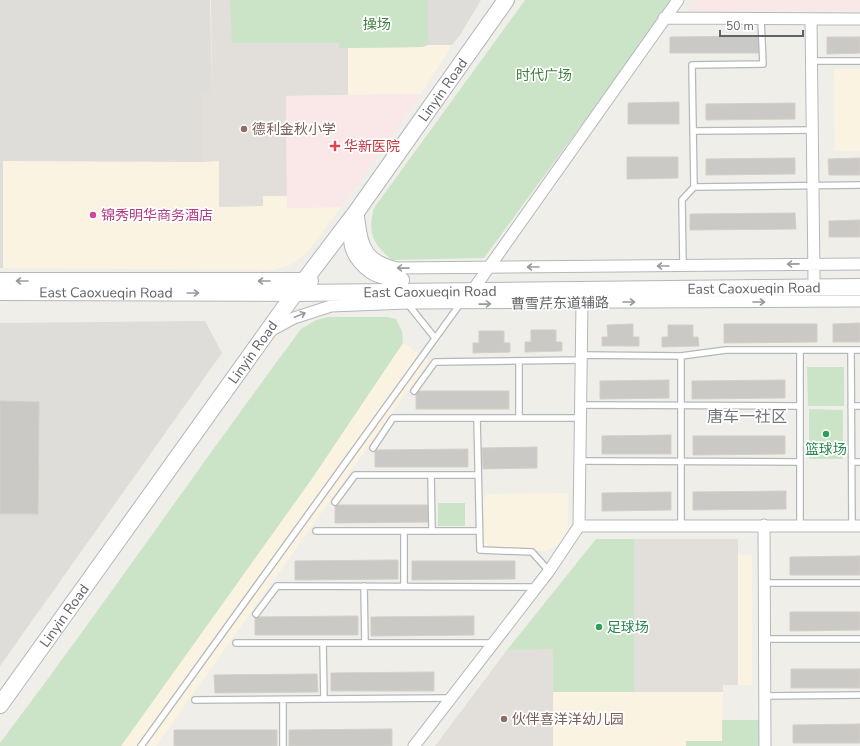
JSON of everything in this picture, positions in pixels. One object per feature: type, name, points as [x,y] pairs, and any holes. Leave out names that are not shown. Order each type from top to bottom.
[{"type":"main road","name":"Linyin Road","points":[[0,705],[299,287],[358,211],[506,0]]},
{"type":"main road","points":[[358,211],[351,229],[354,254],[372,271],[401,280]]},
{"type":"main road","name":"East Caoxueqin Road","points":[[0,281],[299,287],[401,280],[814,272],[860,278]]},
{"type":"main road","name":"East Caoxueqin Road","points":[[0,292],[299,287],[482,279],[860,287]]},
{"type":"street","points":[[460,304],[482,279],[678,0]]},
{"type":"street","points":[[664,18],[860,19]]},
{"type":"street","points":[[811,19],[814,272]]},
{"type":"street","points":[[358,211],[360,236],[365,250],[374,260],[384,265],[398,268],[482,279],[683,265],[814,272],[860,264]]},
{"type":"street","name":"曹雪芹东道辅路","points":[[266,334],[294,318],[331,306],[407,303],[460,304],[860,301]]},
{"type":"street","points":[[414,746],[549,571],[579,526],[582,302]]},
{"type":"street","points":[[764,525],[765,746]]},
{"type":"street","points":[[579,526],[856,526]]},
{"type":"lane","points":[[683,265],[682,200],[694,187],[692,65],[763,64],[761,19]]},
{"type":"lane","points":[[812,60],[860,61]]},
{"type":"lane","points":[[693,131],[813,130]]},
{"type":"lane","points":[[694,187],[860,185]]},
{"type":"lane","points":[[407,303],[435,338]]},
{"type":"lane","points":[[141,746],[460,304]]},
{"type":"lane","points":[[414,391],[434,362],[681,356],[726,350],[860,350]]},
{"type":"lane","points":[[851,350],[852,462],[856,526]]},
{"type":"lane","points":[[800,351],[800,526]]},
{"type":"lane","points":[[681,356],[681,525]]},
{"type":"lane","points":[[519,361],[519,418]]},
{"type":"lane","points":[[581,405],[800,406]]},
{"type":"lane","points":[[851,406],[860,406]]},
{"type":"lane","points":[[373,448],[393,418],[580,418]]},
{"type":"lane","points":[[477,418],[480,550],[532,552],[549,571]]},
{"type":"lane","points":[[580,461],[800,462]]},
{"type":"lane","points":[[852,462],[860,462]]},
{"type":"lane","points":[[335,502],[355,475],[478,475]]},
{"type":"lane","points":[[431,475],[432,531]]},
{"type":"lane","points":[[316,531],[479,531]]},
{"type":"lane","points":[[404,531],[404,587]]},
{"type":"lane","points":[[764,583],[860,583]]},
{"type":"lane","points":[[256,614],[277,586],[537,587]]},
{"type":"lane","points":[[364,586],[365,643]]},
{"type":"lane","points":[[765,639],[860,639]]},
{"type":"lane","points":[[236,643],[494,643]]},
{"type":"lane","points":[[323,643],[324,699]]},
{"type":"lane","points":[[765,696],[860,696]]},
{"type":"lane","points":[[195,700],[451,698]]},
{"type":"lane","points":[[283,700],[284,746]]},
{"type":"shaded area","points":[[0,0],[210,0],[212,94],[202,95],[202,162],[3,161],[3,268],[0,268]]},
{"type":"shaded area","name":"德利金秋小学","points":[[211,0],[428,0],[428,45],[422,47],[348,48],[348,95],[286,96],[287,196],[263,196],[263,206],[219,207],[219,161],[202,162],[202,94],[212,94]]},
{"type":"shaded area","points":[[428,0],[481,0],[460,35],[452,45],[428,45]]},
{"type":"shaded area","points":[[697,0],[860,0],[860,10],[689,11]]},
{"type":"shaded area","points":[[428,45],[452,45],[421,94],[348,95],[347,48],[422,47]]},
{"type":"shaded area","points":[[834,69],[860,69],[860,151],[835,151]]},
{"type":"shaded area","name":"华新医院","points":[[421,94],[341,207],[287,208],[286,96]]},
{"type":"shaded area","name":"锦秀明华商务酒店","points":[[3,161],[219,161],[263,206],[263,196],[287,196],[288,208],[341,207],[305,255],[290,265],[273,270],[3,268]]},
{"type":"shaded area","points":[[205,321],[222,353],[0,666],[0,323]]},
{"type":"shaded area","points":[[403,343],[429,361],[156,746],[121,746],[311,480]]},
{"type":"shaded area","points":[[568,493],[568,533],[564,541],[555,547],[546,551],[485,549],[482,545],[482,500],[488,494]]},
{"type":"shaded area","points":[[596,539],[738,539],[738,685],[723,685],[723,692],[553,692],[553,746],[435,746],[507,650],[553,648]]},
{"type":"shaded area","points":[[738,554],[752,555],[752,685],[738,685]]},
{"type":"shaded area","points":[[553,692],[723,692],[722,741],[686,741],[686,746],[553,746]]},
{"type":"green space","name":"操场","points":[[230,0],[428,0],[428,45],[422,47],[339,48],[339,43],[232,43]]},
{"type":"green space","name":"时代广场","points":[[525,0],[673,0],[484,258],[392,260],[380,249],[373,237],[371,224],[374,208]]},
{"type":"green space","points":[[328,317],[387,317],[396,319],[402,331],[403,343],[311,480],[121,746],[0,746],[0,743],[301,329],[316,320]]},
{"type":"green space","points":[[807,367],[844,367],[844,406],[808,406]]},
{"type":"green space","name":"篮球场","points":[[809,409],[843,410],[843,459],[809,459]]},
{"type":"green space","points":[[438,503],[465,503],[465,526],[438,526]]},
{"type":"green space","points":[[596,539],[634,539],[634,692],[553,692],[553,649],[507,650]]},
{"type":"green space","points":[[722,720],[760,720],[760,746],[686,746],[686,741],[722,741]]},
{"type":"building","points":[[759,36],[759,53],[670,53],[670,37]]},
{"type":"building","points":[[827,37],[860,37],[860,53],[827,54]]},
{"type":"building","points":[[679,102],[679,124],[628,124],[628,103]]},
{"type":"building","points":[[795,103],[795,119],[706,120],[706,104]]},
{"type":"building","points":[[627,157],[678,157],[678,178],[627,179]]},
{"type":"building","points":[[795,158],[795,174],[706,175],[706,159]]},
{"type":"building","points":[[860,158],[860,175],[829,175],[828,159]]},
{"type":"building","points":[[795,213],[796,229],[690,230],[690,214]]},
{"type":"building","points":[[860,220],[860,237],[829,237],[829,221]]},
{"type":"building","points":[[860,323],[860,342],[833,342],[833,324]]},
{"type":"building","points":[[633,324],[633,337],[639,337],[639,346],[602,346],[602,337],[608,337],[607,325]]},
{"type":"building","points":[[724,324],[817,324],[817,342],[724,343]]},
{"type":"building","points":[[668,325],[693,325],[693,337],[698,337],[699,346],[662,347],[662,337],[668,337]]},
{"type":"building","points":[[531,330],[556,330],[556,342],[562,342],[562,351],[525,352],[525,342],[531,342]]},
{"type":"building","points":[[479,331],[504,331],[504,343],[510,343],[510,352],[473,353],[473,343],[479,343]]},
{"type":"building","points":[[669,380],[669,398],[600,399],[600,381]]},
{"type":"building","points":[[785,380],[785,398],[692,399],[692,381]]},
{"type":"building","points":[[416,391],[509,391],[509,409],[416,409]]},
{"type":"building","points":[[0,401],[39,402],[38,514],[0,514]]},
{"type":"building","points":[[671,435],[671,454],[602,454],[602,436]]},
{"type":"building","points":[[693,436],[785,436],[785,454],[693,455]]},
{"type":"building","points":[[537,447],[537,468],[483,469],[482,448]]},
{"type":"building","points":[[468,449],[468,467],[375,467],[375,450]]},
{"type":"building","points":[[786,491],[786,509],[693,510],[693,492]]},
{"type":"building","points":[[671,492],[671,510],[602,511],[602,493]]},
{"type":"building","points":[[335,505],[428,505],[428,522],[335,523]]},
{"type":"building","points":[[860,556],[860,575],[790,575],[790,557]]},
{"type":"building","points":[[398,560],[398,579],[295,580],[295,561]]},
{"type":"building","points":[[412,561],[515,561],[515,579],[412,580]]},
{"type":"building","points":[[790,612],[860,612],[860,630],[790,631]]},
{"type":"building","points":[[358,616],[358,635],[255,635],[255,617]]},
{"type":"building","points":[[474,616],[474,635],[371,636],[371,617]]},
{"type":"building","points":[[791,669],[860,669],[860,688],[791,688]]},
{"type":"building","points":[[434,672],[434,691],[331,691],[331,673]]},
{"type":"building","points":[[317,674],[318,692],[215,693],[214,675]]},
{"type":"building","points":[[860,724],[860,743],[793,743],[793,725]]},
{"type":"building","points":[[392,729],[392,746],[289,746],[289,730]]},
{"type":"building","points":[[174,730],[277,730],[277,746],[174,746]]},
{"type":"place","name":"德利金秋小学","points":[[244,129]]},
{"type":"place","name":"华新医院","points":[[335,146]]},
{"type":"place","name":"锦秀明华商务酒店","points":[[93,215]]},
{"type":"place","name":"篮球场","points":[[826,434]]},
{"type":"place","name":"足球场","points":[[599,627]]},
{"type":"place","name":"伙伴喜洋洋幼儿园","points":[[504,719]]},
{"type":"district","name":"唐车一社区","points":[[747,416]]}]
